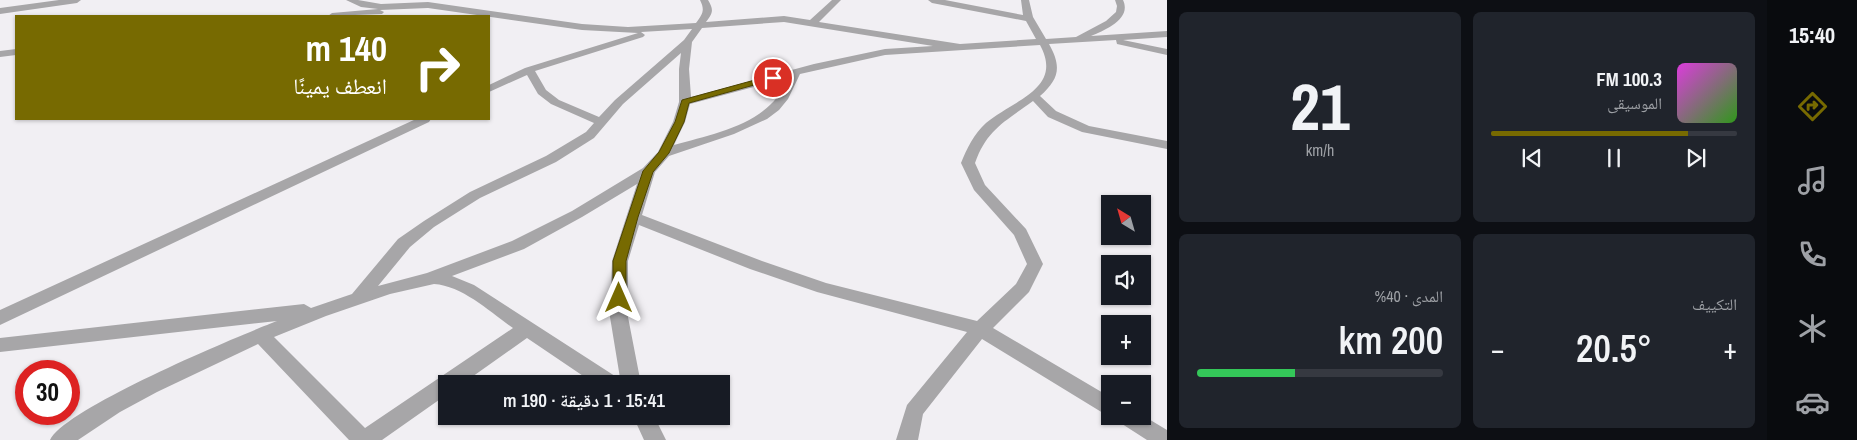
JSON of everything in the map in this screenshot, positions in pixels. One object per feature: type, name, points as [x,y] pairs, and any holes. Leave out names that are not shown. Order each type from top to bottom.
[{"type":"street","points":[[0,11],[77,0]]},
{"type":"street","points":[[350,0],[364,5],[381,7],[428,4],[582,27],[628,30],[662,29],[768,19],[813,22],[959,47]]},
{"type":"street","points":[[381,7],[399,0]]},
{"type":"street","points":[[342,15],[405,9],[449,0]]},
{"type":"street","points":[[358,298],[404,243],[428,224],[475,195],[551,159],[590,135],[619,102],[687,42],[708,13],[708,7],[704,0]]},
{"type":"street","points":[[813,22],[836,0]]},
{"type":"street","points":[[932,0],[1029,19]]},
{"type":"street","points":[[907,440],[914,411],[980,330],[1023,288],[1035,264],[1021,233],[979,187],[968,163],[974,146],[989,127],[1048,84],[1053,67],[1044,42],[1024,9],[1024,0]]},
{"type":"street","points":[[1075,40],[1119,17],[1122,3],[1119,0]]},
{"type":"street","points":[[490,89],[529,70],[662,29]]},
{"type":"street","points":[[685,102],[748,83],[884,52],[1167,34]]},
{"type":"street","points":[[1104,38],[1167,52]]},
{"type":"street","points":[[61,440],[81,425],[153,384],[259,334],[323,308],[404,284],[430,279],[518,245],[577,214],[648,171],[664,153],[679,122],[685,102],[684,69],[687,42]]},
{"type":"street","points":[[0,54],[15,52]]},
{"type":"street","points":[[529,70],[542,92],[555,102],[601,122]]},
{"type":"street","points":[[664,153],[746,125],[767,114],[783,98],[795,72]]},
{"type":"street","points":[[1032,95],[1052,114],[1086,129],[1118,137],[1167,145]]},
{"type":"street","points":[[0,318],[423,120]]},
{"type":"street","points":[[629,375],[619,317],[620,261],[648,171]]},
{"type":"street","points":[[633,217],[756,265],[823,288],[980,330],[1101,402]]},
{"type":"street","points":[[430,279],[446,279],[468,289],[597,375]]},
{"type":"street","points":[[0,345],[323,308]]},
{"type":"street","points":[[259,334],[364,440],[526,328]]},
{"type":"street","points":[[648,425],[655,440]]},
{"type":"street","points":[[1141,425],[1165,440]]},
{"type":"route","points":[[619,298],[620,261],[648,171],[664,153],[679,122],[685,102],[748,83],[773,78]]}]
